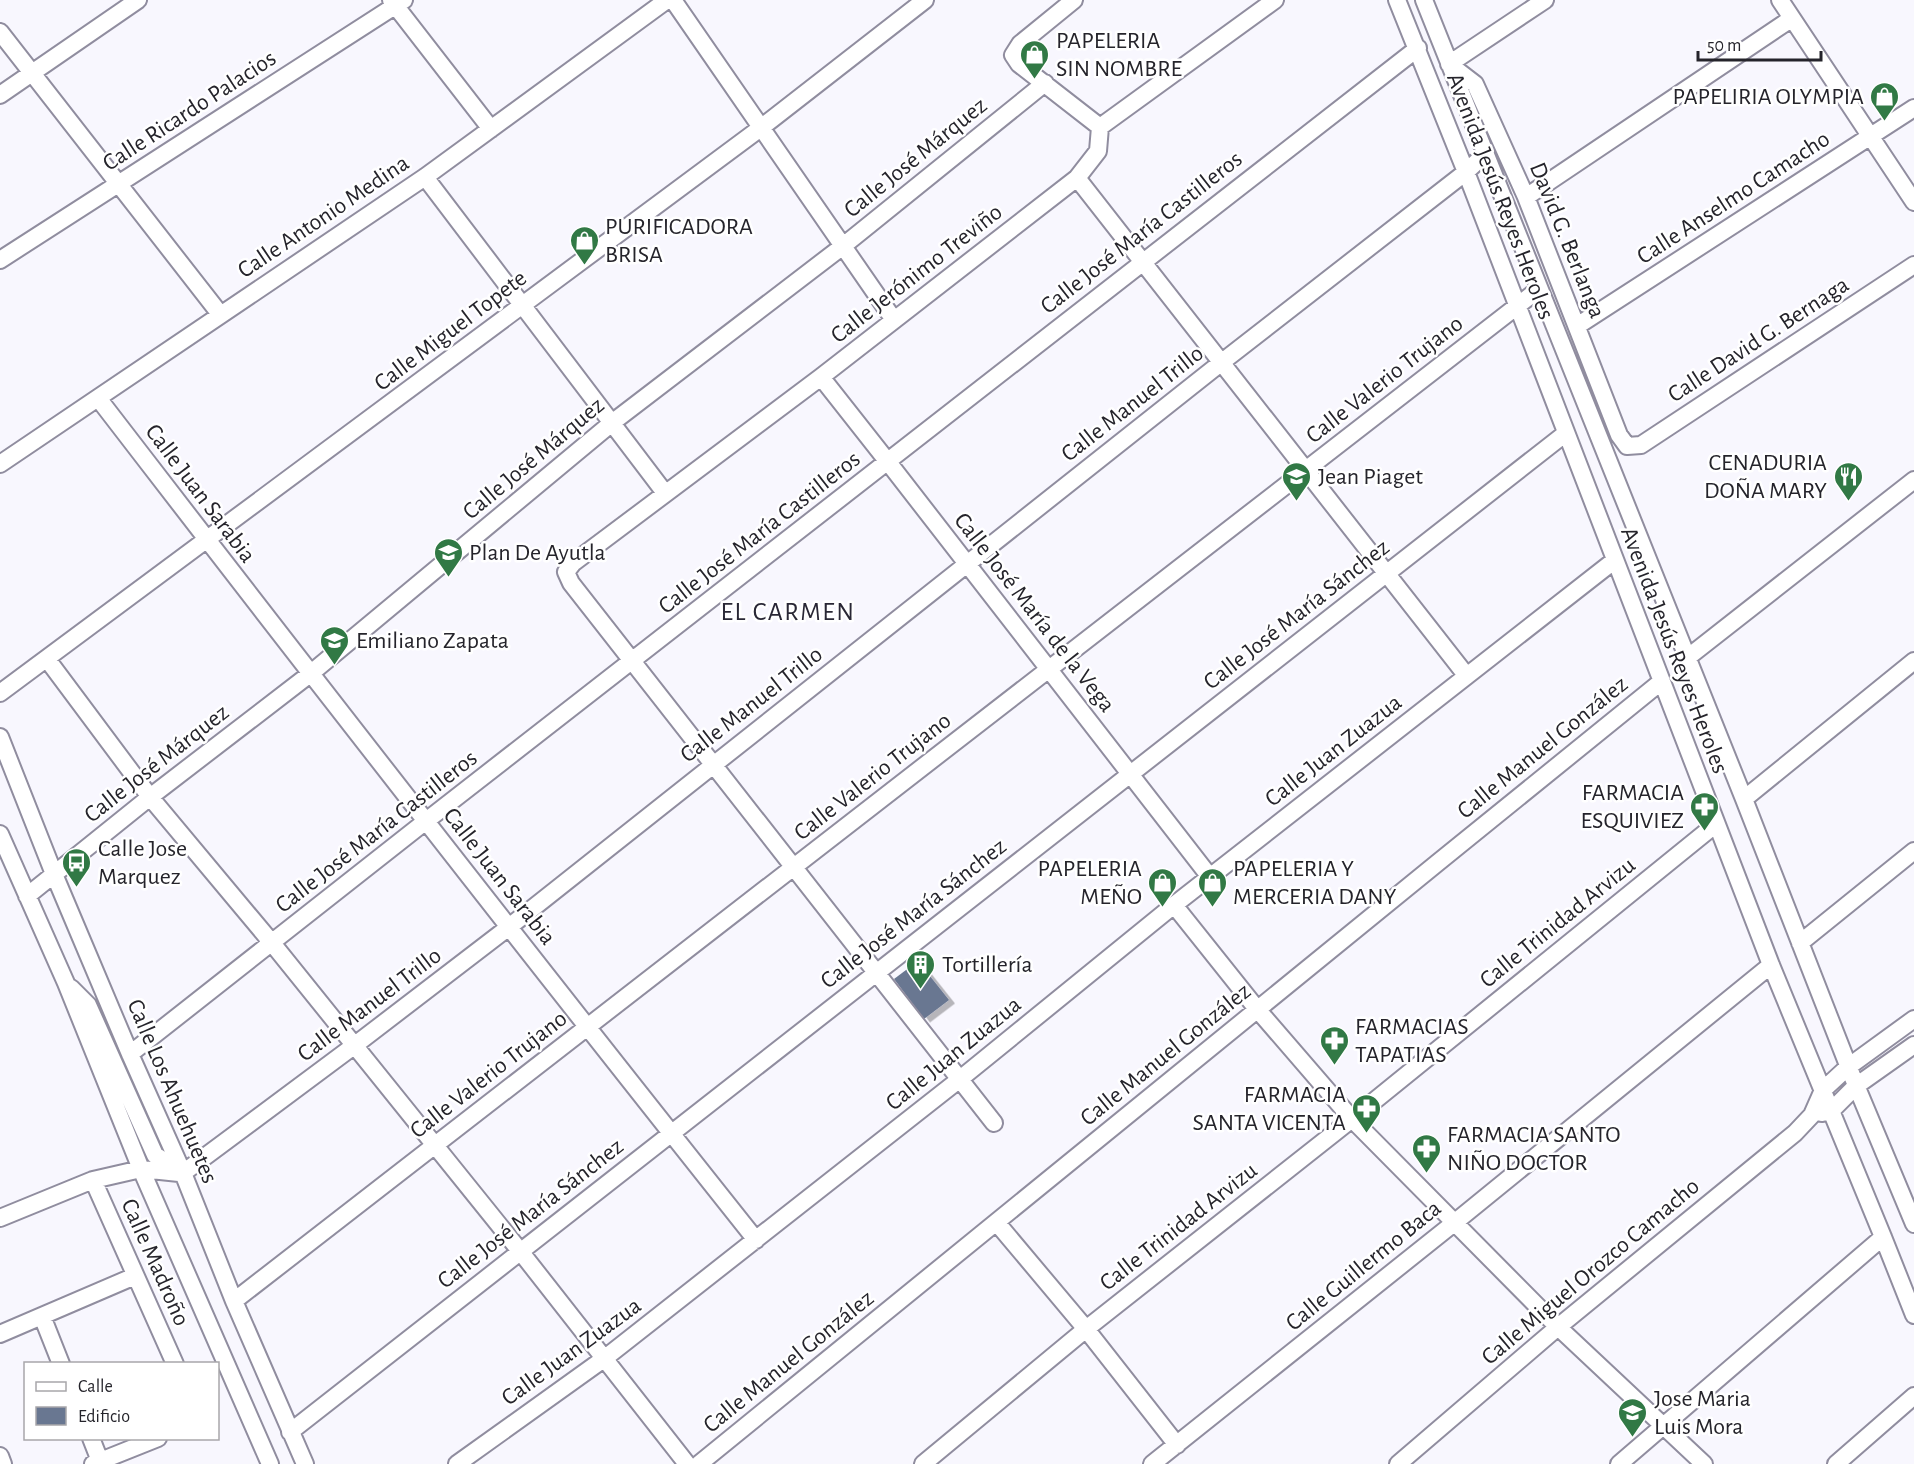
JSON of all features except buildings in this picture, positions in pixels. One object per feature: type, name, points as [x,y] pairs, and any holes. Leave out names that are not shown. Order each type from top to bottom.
[{"type":"street","points":[[0,95],[138,0]]},
{"type":"street","name":"Calle Antonio Medina","points":[[0,464],[424,177],[668,0]]},
{"type":"street","points":[[673,0],[894,320]]},
{"type":"street","name":"Calle Miguel Topete","points":[[0,693],[762,127],[925,0]]},
{"type":"street","points":[[1074,0],[1020,44],[1013,55],[1019,64],[1100,127],[1275,0]]},
{"type":"street","name":"Avenida Jesús Reyes Heroles","points":[[1397,0],[1418,48],[1771,965],[1914,1315]]},
{"type":"street","name":"Avenida Jesús Reyes Heroles","points":[[1424,0],[1744,799],[1848,1067],[1912,1214]]},
{"type":"street","points":[[1449,64],[1545,0]]},
{"type":"street","points":[[1780,0],[1914,202]]},
{"type":"street","points":[[397,2],[490,129]]},
{"type":"street","name":"Calle Ricardo Palacios","points":[[0,260],[397,2]]},
{"type":"street","points":[[1526,197],[1791,19]]},
{"type":"street","points":[[0,32],[220,314]]},
{"type":"street","name":"Calle José María Castilleros","points":[[130,1054],[1418,48]]},
{"type":"street","name":"David G. Berlanga","points":[[1449,64],[1475,84],[1526,197],[1619,435],[1627,446]]},
{"type":"street","name":"Calle José Márquez","points":[[27,896],[150,796],[310,674],[612,422],[843,246],[1045,83]]},
{"type":"street","name":"Calle Anselmo Camacho","points":[[1577,326],[1914,108]]},
{"type":"street","name":"Calle Jerónimo Treviño","points":[[631,661],[571,583],[566,572],[573,563],[821,377],[1077,178],[1098,151],[1100,127]]},
{"type":"street","name":"Calle Manuel Trillo","points":[[183,1173],[509,927],[1222,362],[1466,172],[1485,154]]},
{"type":"street","points":[[424,177],[665,493]]},
{"type":"street","points":[[1077,178],[1466,675]]},
{"type":"street","name":"Calle David G. Bernaga","points":[[1627,446],[1641,445],[1914,265]]},
{"type":"street","name":"Calle Valerio Trujano","points":[[234,1301],[1539,289]]},
{"type":"street","name":"Calle José María de la Vega","points":[[821,377],[1210,877]]},
{"type":"street","name":"Calle Juan Sarabia","points":[[98,398],[586,1028],[756,1240]]},
{"type":"street","name":"Calle José María Sánchez","points":[[290,1432],[1566,433]]},
{"type":"street","points":[[1687,658],[1914,480]]},
{"type":"street","name":"Calle Juan Zuazua","points":[[457,1464],[605,1358],[960,1079],[1174,905],[1615,560]]},
{"type":"street","points":[[47,659],[150,796],[355,1045],[687,1464]]},
{"type":"street","points":[[631,661],[994,1123]]},
{"type":"street","points":[[1744,799],[1914,661]]},
{"type":"street","name":"Calle Manuel González","points":[[699,1464],[1662,681]]},
{"type":"street","name":"Calle Los Ahuehuetes","points":[[0,736],[54,874],[305,1464]]},
{"type":"street","name":"Calle Trinidad Arvizu","points":[[923,1464],[1086,1329],[1352,1119],[1716,824]]},
{"type":"street","points":[[2,845],[66,983],[141,1169],[270,1464]]},
{"type":"street","points":[[1800,943],[1914,851]]},
{"type":"street","points":[[1174,905],[1257,1009],[1352,1119],[1558,1327],[1704,1464]]},
{"type":"street","name":"Calle Guillermo Baca","points":[[1152,1464],[1454,1223],[1771,965]]},
{"type":"street","points":[[66,983],[88,1005],[155,1155],[183,1173]]},
{"type":"street","name":"Calle Miguel Orozco Camacho","points":[[1398,1464],[1558,1327],[1795,1133],[1812,1115],[1823,1090],[1848,1067],[1914,1019]]},
{"type":"street","points":[[1812,1115],[1831,1111],[1856,1086],[1914,1045]]},
{"type":"street","points":[[0,1218],[93,1180],[141,1169],[183,1173]]},
{"type":"street","name":"Calle Madroño","points":[[93,1180],[174,1362]]},
{"type":"street","points":[[997,1223],[1086,1329],[1177,1444]]},
{"type":"street","points":[[1619,1464],[1883,1237]]},
{"type":"street","points":[[0,1334],[135,1276]]},
{"type":"street","points":[[42,1316],[60,1362]]},
{"type":"street","points":[[1836,1464],[1914,1396]]},
{"type":"street","points":[[91,1440],[96,1462],[153,1440]]},
{"type":"street","points":[[0,1456],[3,1464]]},
{"type":"place","name":"PAPELERIA SIN NOMBRE","points":[[1035,80]]},
{"type":"place","name":"PAPELIRIA OLYMPIA","points":[[1885,122]]},
{"type":"place","name":"PURIFICADORA BRISA","points":[[584,266]]},
{"type":"place","name":"Jean Piaget","points":[[1297,502]]},
{"type":"place","name":"CENADURIA DOÑA MARY","points":[[1848,502]]},
{"type":"place","name":"Plan De Ayutla","points":[[448,578]]},
{"type":"place","name":"Emiliano Zapata","points":[[335,666]]},
{"type":"place","name":"FARMACIA ESQUIVIEZ","points":[[1705,832]]},
{"type":"place","name":"Calle Jose Marquez","points":[[77,888]]},
{"type":"place","name":"PAPELERIA MEÑO","points":[[1163,908]]},
{"type":"place","name":"PAPELERIA Y MERCERIA DANY","points":[[1212,908]]},
{"type":"place","name":"Tortillería","points":[[921,990]]},
{"type":"place","name":"FARMACIAS TAPATIAS","points":[[1334,1066]]},
{"type":"place","name":"FARMACIA SANTA VICENTA","points":[[1367,1134]]},
{"type":"place","name":"FARMACIA SANTO NIÑO DOCTOR","points":[[1426,1174]]},
{"type":"place","name":"Jose Maria Luis Mora","points":[[1633,1438]]},
{"type":"district","name":"EL CARMEN","points":[[788,611]]}]
